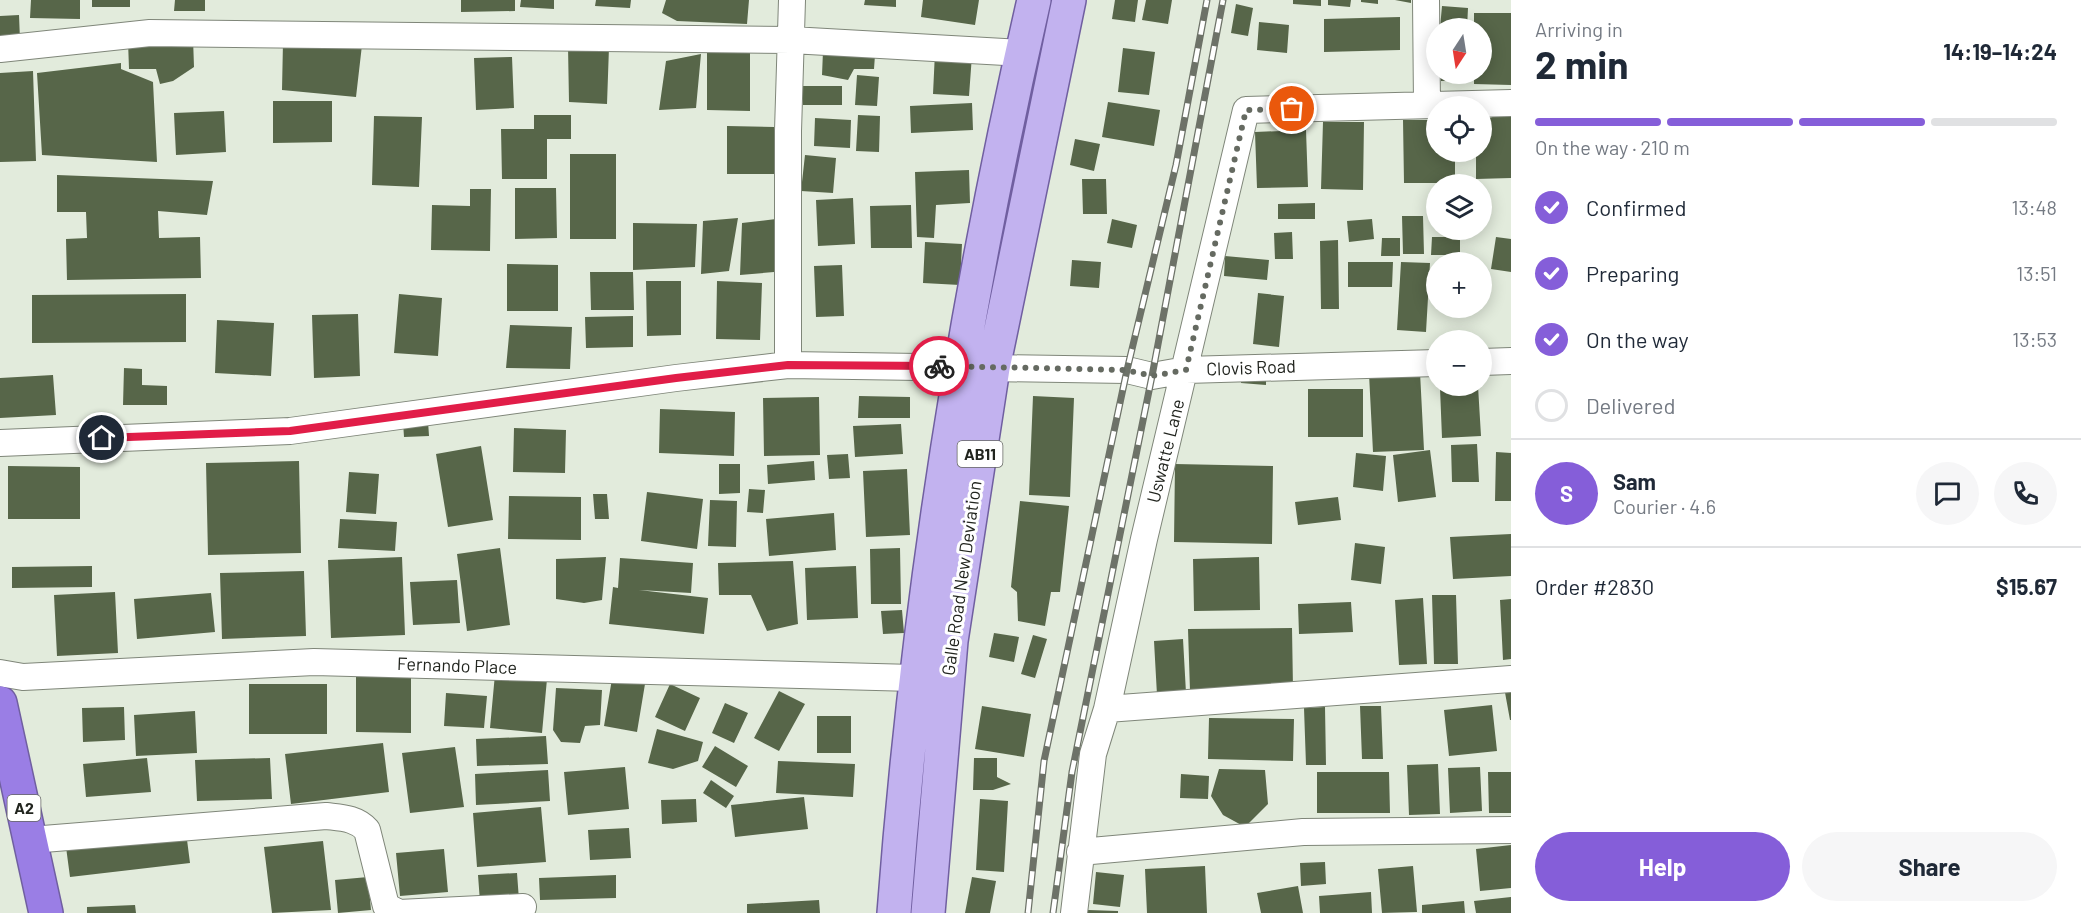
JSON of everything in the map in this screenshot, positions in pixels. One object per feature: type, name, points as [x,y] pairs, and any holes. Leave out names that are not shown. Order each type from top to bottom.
[{"type":"highway","name":"A2","points":[[0,703],[46,913]]},
{"type":"main road","name":"Galle Road New Deviation","points":[[894,913],[914,678],[959,366],[1034,0]]},
{"type":"main road","name":"Galle Road New Deviation","points":[[928,913],[951,641],[993,368],[1069,0]]},
{"type":"street","points":[[788,365],[788,131],[792,0]]},
{"type":"street","points":[[1426,0],[1427,96]]},
{"type":"street","points":[[0,49],[150,33],[791,40],[1022,54]]},
{"type":"street","name":"Uswatte Lane","points":[[1492,103],[1511,103]]},
{"type":"street","name":"Uswatte Lane","points":[[1074,913],[1094,754],[1107,709],[1144,539],[1246,110],[1426,104]]},
{"type":"street","points":[[1492,362],[1511,361]]},
{"type":"street","name":"Clovis Road","points":[[0,443],[290,431],[676,378],[788,365],[1126,370],[1152,376],[1186,370],[1426,363]]},
{"type":"street","name":"Fernando Place","points":[[0,673],[23,676],[314,662],[914,678]]},
{"type":"street","points":[[1107,709],[1511,679]]},
{"type":"street","points":[[31,840],[326,816],[349,819],[359,822],[367,830],[386,906],[399,913],[523,907]]},
{"type":"street","points":[[1080,852],[1303,832],[1511,830]]},
{"type":"building","points":[[31,0],[80,0],[80,19],[30,18]]},
{"type":"building","points":[[92,0],[130,0],[130,7],[92,7]]},
{"type":"building","points":[[175,0],[205,0],[205,11],[174,11]]},
{"type":"building","points":[[461,0],[515,0],[515,11],[461,12]]},
{"type":"building","points":[[521,0],[554,0],[554,9],[520,7]]},
{"type":"building","points":[[596,0],[631,0],[630,8],[595,6]]},
{"type":"building","points":[[666,0],[749,0],[747,24],[677,21],[662,13]]},
{"type":"building","points":[[865,0],[896,0],[896,7],[864,5]]},
{"type":"building","points":[[923,0],[979,0],[975,25],[921,17]]},
{"type":"building","points":[[1115,0],[1138,0],[1135,22],[1112,19]]},
{"type":"building","points":[[1146,0],[1172,0],[1168,24],[1142,20]]},
{"type":"building","points":[[1293,0],[1321,0],[1321,6],[1293,4]]},
{"type":"building","points":[[1328,0],[1351,0],[1350,7],[1328,5]]},
{"type":"building","points":[[1361,0],[1378,0],[1378,4],[1361,2]]},
{"type":"building","points":[[1395,0],[1411,0],[1411,3]]},
{"type":"building","points":[[1236,4],[1253,8],[1248,36],[1231,33]]},
{"type":"building","points":[[1442,6],[1468,8],[1468,18],[1441,18]]},
{"type":"building","points":[[1474,13],[1511,13],[1511,85],[1474,84],[1492,84],[1492,18],[1474,18]]},
{"type":"building","points":[[19,15],[20,40],[0,41],[0,16]]},
{"type":"building","points":[[1400,17],[1400,50],[1324,52],[1324,19]]},
{"type":"building","points":[[1259,22],[1289,25],[1287,53],[1257,50]]},
{"type":"building","points":[[193,38],[194,67],[173,81],[160,84],[156,69],[129,69],[128,41]]},
{"type":"building","points":[[283,42],[362,45],[356,97],[282,90]]},
{"type":"building","points":[[568,46],[609,47],[607,104],[569,102]]},
{"type":"building","points":[[707,48],[750,49],[750,111],[707,110]]},
{"type":"building","points":[[1123,48],[1155,52],[1149,95],[1118,92]]},
{"type":"building","points":[[823,51],[875,55],[874,69],[854,69],[848,80],[822,75]]},
{"type":"building","points":[[935,52],[972,55],[969,96],[933,94]]},
{"type":"building","points":[[701,54],[696,108],[659,110],[666,61]]},
{"type":"building","points":[[512,57],[514,108],[476,110],[474,58]]},
{"type":"building","points":[[121,63],[121,69],[153,82],[157,162],[42,155],[37,73]]},
{"type":"building","points":[[33,71],[36,161],[0,162],[0,73]]},
{"type":"building","points":[[857,75],[879,77],[877,106],[855,105]]},
{"type":"building","points":[[803,86],[842,86],[842,105],[803,105]]},
{"type":"building","points":[[273,101],[332,101],[332,142],[273,143]]},
{"type":"building","points":[[1108,102],[1160,110],[1154,146],[1102,137]]},
{"type":"building","points":[[972,103],[973,130],[911,133],[910,106]]},
{"type":"building","points":[[1511,110],[1511,178],[1492,179],[1492,174],[1476,174],[1476,162],[1492,162],[1492,117]]},
{"type":"building","points":[[224,111],[226,152],[176,155],[174,113]]},
{"type":"building","points":[[534,115],[571,115],[571,139],[547,139],[547,179],[502,179],[501,129],[534,129]]},
{"type":"building","points":[[858,115],[880,116],[879,152],[856,151]]},
{"type":"building","points":[[374,116],[422,117],[419,187],[372,185]]},
{"type":"building","points":[[815,118],[851,120],[850,148],[814,146]]},
{"type":"building","points":[[1403,120],[1426,120],[1426,162],[1455,162],[1455,174],[1426,174],[1426,183],[1404,183]]},
{"type":"building","points":[[1323,122],[1364,122],[1363,190],[1321,189]]},
{"type":"building","points":[[727,126],[774,127],[774,174],[727,174]]},
{"type":"building","points":[[1306,130],[1308,187],[1257,188],[1255,132]]},
{"type":"building","points":[[1075,139],[1100,144],[1094,171],[1070,165]]},
{"type":"building","points":[[570,154],[616,154],[616,239],[570,239]]},
{"type":"building","points":[[805,155],[836,158],[833,193],[801,191]]},
{"type":"building","points":[[969,170],[970,203],[936,205],[934,238],[917,237],[915,172]]},
{"type":"building","points":[[57,175],[213,181],[207,215],[158,211],[159,238],[200,237],[201,278],[67,280],[66,239],[87,238],[86,212],[57,212]]},
{"type":"building","points":[[1082,179],[1106,179],[1107,214],[1083,214]]},
{"type":"building","points":[[515,188],[556,188],[557,238],[515,239]]},
{"type":"building","points":[[470,189],[491,189],[490,251],[431,250],[432,205],[470,206]]},
{"type":"building","points":[[853,198],[855,244],[818,246],[816,200]]},
{"type":"building","points":[[1315,203],[1315,219],[1278,219],[1278,204]]},
{"type":"building","points":[[911,205],[912,248],[871,248],[870,206]]},
{"type":"building","points":[[1402,216],[1423,216],[1424,254],[1403,254]]},
{"type":"building","points":[[738,218],[729,271],[701,274],[703,221]]},
{"type":"building","points":[[776,219],[774,272],[740,275],[742,223]]},
{"type":"building","points":[[1112,219],[1137,225],[1132,248],[1107,243]]},
{"type":"building","points":[[1372,219],[1374,239],[1349,242],[1347,221]]},
{"type":"building","points":[[633,223],[697,224],[695,267],[633,270]]},
{"type":"building","points":[[1292,232],[1293,259],[1275,259],[1274,233]]},
{"type":"building","points":[[1496,237],[1511,239],[1511,272],[1492,269]]},
{"type":"building","points":[[1382,238],[1400,238],[1400,256],[1381,256]]},
{"type":"building","points":[[1338,240],[1339,309],[1321,309],[1320,241]]},
{"type":"building","points":[[1432,240],[1460,240],[1460,252],[1431,252]]},
{"type":"building","points":[[925,242],[962,244],[960,285],[923,283]]},
{"type":"building","points":[[1225,256],[1269,260],[1267,280],[1224,276]]},
{"type":"building","points":[[1072,260],[1101,262],[1099,288],[1070,286]]},
{"type":"building","points":[[1348,262],[1393,262],[1392,287],[1348,287]]},
{"type":"building","points":[[1401,262],[1426,263],[1426,332],[1397,330]]},
{"type":"building","points":[[507,264],[558,265],[558,311],[507,311]]},
{"type":"building","points":[[842,265],[844,316],[816,317],[814,266]]},
{"type":"building","points":[[590,272],[633,272],[634,310],[591,310]]},
{"type":"building","points":[[646,281],[681,281],[681,335],[647,336]]},
{"type":"building","points":[[717,281],[762,283],[760,340],[716,339]]},
{"type":"building","points":[[1258,293],[1284,296],[1279,347],[1253,344]]},
{"type":"building","points":[[186,294],[186,342],[32,343],[32,295]]},
{"type":"building","points":[[399,294],[442,298],[438,356],[394,353]]},
{"type":"building","points":[[358,314],[360,376],[314,378],[312,315]]},
{"type":"building","points":[[633,316],[633,347],[586,348],[585,317]]},
{"type":"building","points":[[217,320],[274,323],[271,376],[215,373]]},
{"type":"building","points":[[510,325],[572,327],[570,369],[506,368]]},
{"type":"building","points":[[124,368],[142,369],[142,385],[167,386],[167,405],[123,405]]},
{"type":"building","points":[[1420,372],[1424,450],[1373,452],[1369,374]]},
{"type":"building","points":[[1241,374],[1266,376],[1266,385],[1241,383]]},
{"type":"building","points":[[53,375],[56,415],[0,418],[0,378]]},
{"type":"building","points":[[1308,389],[1363,389],[1363,437],[1308,437]]},
{"type":"building","points":[[859,396],[910,397],[910,418],[858,418]]},
{"type":"building","points":[[1033,396],[1074,398],[1070,497],[1029,495]]},
{"type":"building","points":[[1440,396],[1479,396],[1481,436],[1442,438]]},
{"type":"building","points":[[819,397],[820,455],[764,456],[763,398]]},
{"type":"building","points":[[660,409],[735,412],[734,456],[659,453]]},
{"type":"building","points":[[428,421],[429,436],[404,437],[403,422]]},
{"type":"building","points":[[901,424],[903,454],[855,457],[853,426]]},
{"type":"building","points":[[514,428],[566,430],[565,473],[513,472]]},
{"type":"building","points":[[1477,444],[1479,482],[1452,482],[1451,445]]},
{"type":"building","points":[[481,446],[493,520],[448,527],[436,454]]},
{"type":"building","points":[[1430,450],[1436,497],[1398,502],[1393,455]]},
{"type":"building","points":[[1496,452],[1511,453],[1511,501],[1495,501]]},
{"type":"building","points":[[1356,453],[1386,456],[1383,491],[1353,487]]},
{"type":"building","points":[[848,454],[850,478],[829,479],[827,455]]},
{"type":"building","points":[[299,461],[301,553],[208,555],[206,463]]},
{"type":"building","points":[[814,461],[815,480],[768,484],[767,465]]},
{"type":"building","points":[[719,464],[740,464],[740,493],[719,494]]},
{"type":"building","points":[[1175,464],[1273,466],[1272,544],[1174,542]]},
{"type":"building","points":[[8,466],[80,467],[80,519],[8,519]]},
{"type":"building","points":[[907,469],[910,535],[866,537],[863,471]]},
{"type":"building","points":[[349,472],[379,474],[376,514],[346,512]]},
{"type":"building","points":[[749,489],[765,490],[763,513],[747,512]]},
{"type":"building","points":[[647,492],[703,499],[697,549],[641,541]]},
{"type":"building","points":[[593,494],[607,494],[609,519],[595,519]]},
{"type":"building","points":[[509,496],[581,497],[581,540],[508,539]]},
{"type":"building","points":[[1338,497],[1341,520],[1298,525],[1295,502]]},
{"type":"building","points":[[710,500],[737,501],[736,547],[708,546]]},
{"type":"building","points":[[1020,501],[1069,506],[1060,592],[1051,592],[1045,626],[1018,621],[1017,592],[1011,587]]},
{"type":"building","points":[[834,513],[836,550],[769,556],[766,519]]},
{"type":"building","points":[[340,519],[397,522],[395,551],[338,548]]},
{"type":"building","points":[[1511,534],[1511,576],[1453,579],[1450,537]]},
{"type":"building","points":[[1355,543],[1385,547],[1381,584],[1351,580]]},
{"type":"building","points":[[500,548],[510,625],[467,631],[457,554]]},
{"type":"building","points":[[900,548],[901,604],[871,604],[870,549]]},
{"type":"building","points":[[402,557],[405,635],[331,638],[328,560]]},
{"type":"building","points":[[606,557],[602,600],[584,603],[556,599],[556,559]]},
{"type":"building","points":[[1259,557],[1260,610],[1194,611],[1193,559]]},
{"type":"building","points":[[620,558],[693,563],[691,593],[639,590],[708,598],[704,634],[609,624],[613,587],[618,588]]},
{"type":"building","points":[[793,561],[798,624],[767,631],[751,595],[719,595],[718,563]]},
{"type":"building","points":[[92,566],[92,587],[12,588],[12,567]]},
{"type":"building","points":[[856,566],[858,618],[807,620],[805,568]]},
{"type":"building","points":[[304,571],[306,636],[222,639],[220,573]]},
{"type":"building","points":[[457,580],[460,623],[413,625],[410,582]]},
{"type":"building","points":[[115,592],[118,653],[57,656],[54,595]]},
{"type":"building","points":[[211,593],[215,632],[137,639],[134,599]]},
{"type":"building","points":[[1432,595],[1456,595],[1458,664],[1434,664]]},
{"type":"building","points":[[1423,598],[1427,664],[1399,665],[1395,600]]},
{"type":"building","points":[[1511,599],[1511,659],[1503,660],[1500,600]]},
{"type":"building","points":[[1351,602],[1353,632],[1299,634],[1298,604]]},
{"type":"building","points":[[902,610],[904,633],[883,634],[881,611]]},
{"type":"building","points":[[1292,628],[1293,689],[1190,691],[1188,629]]},
{"type":"building","points":[[994,633],[1019,637],[1014,662],[989,657]]},
{"type":"building","points":[[1033,635],[1047,639],[1035,678],[1021,674]]},
{"type":"building","points":[[1183,639],[1186,693],[1157,695],[1154,641]]},
{"type":"building","points":[[356,670],[411,670],[411,733],[356,732]]},
{"type":"building","points":[[613,673],[646,678],[637,732],[604,726]]},
{"type":"building","points":[[495,674],[547,679],[542,733],[490,728]]},
{"type":"building","points":[[249,684],[327,684],[327,734],[249,734]]},
{"type":"building","points":[[670,684],[700,698],[685,731],[655,717]]},
{"type":"building","points":[[1511,686],[1511,720],[1510,720],[1504,687]]},
{"type":"building","points":[[556,688],[602,690],[600,725],[585,726],[580,743],[561,742],[553,730]]},
{"type":"building","points":[[779,691],[805,704],[779,751],[754,738]]},
{"type":"building","points":[[446,693],[487,696],[484,728],[444,726]]},
{"type":"building","points":[[725,703],[748,713],[734,743],[712,733]]},
{"type":"building","points":[[1492,705],[1497,751],[1449,756],[1444,710]]},
{"type":"building","points":[[982,706],[1031,714],[1024,757],[975,749]]},
{"type":"building","points":[[1360,706],[1381,706],[1383,759],[1362,759]]},
{"type":"building","points":[[124,707],[125,740],[83,742],[82,708]]},
{"type":"building","points":[[1325,707],[1326,765],[1306,765],[1304,708]]},
{"type":"building","points":[[195,711],[197,753],[136,756],[134,715]]},
{"type":"building","points":[[817,716],[851,716],[851,753],[817,753]]},
{"type":"building","points":[[1209,718],[1294,719],[1293,761],[1208,759]]},
{"type":"building","points":[[657,729],[703,742],[698,761],[673,769],[648,763]]},
{"type":"building","points":[[546,736],[548,764],[477,766],[476,739]]},
{"type":"building","points":[[383,743],[389,792],[291,804],[285,754]]},
{"type":"building","points":[[715,746],[748,766],[736,787],[702,767]]},
{"type":"building","points":[[455,747],[464,807],[410,813],[402,753]]},
{"type":"building","points":[[147,758],[151,792],[86,797],[83,764]]},
{"type":"building","points":[[270,758],[272,799],[197,801],[195,760]]},
{"type":"building","points":[[974,758],[997,758],[997,777],[1011,784],[993,790],[973,790]]},
{"type":"building","points":[[778,761],[855,764],[853,797],[776,793]]},
{"type":"building","points":[[1438,764],[1440,814],[1409,815],[1407,765]]},
{"type":"building","points":[[625,767],[629,809],[568,815],[564,772]]},
{"type":"building","points":[[1480,767],[1482,811],[1450,813],[1448,768]]},
{"type":"building","points":[[1219,769],[1265,770],[1268,804],[1245,827],[1223,815],[1211,796]]},
{"type":"building","points":[[548,770],[550,801],[476,805],[475,774]]},
{"type":"building","points":[[1317,772],[1389,772],[1390,813],[1317,813]]},
{"type":"building","points":[[1488,772],[1511,772],[1511,813],[1489,813]]},
{"type":"building","points":[[1181,774],[1209,776],[1208,799],[1180,798]]},
{"type":"building","points":[[711,780],[734,796],[726,808],[703,793]]},
{"type":"building","points":[[804,797],[808,829],[735,837],[731,805]]},
{"type":"building","points":[[696,799],[697,822],[662,824],[661,800]]},
{"type":"building","points":[[980,799],[1008,801],[1004,872],[976,870]]},
{"type":"building","points":[[541,807],[546,862],[477,867],[473,813]]},
{"type":"building","points":[[629,828],[631,858],[590,860],[588,830]]},
{"type":"building","points":[[186,832],[190,863],[70,877],[66,847]]},
{"type":"building","points":[[323,841],[331,910],[272,913],[264,847]]},
{"type":"building","points":[[1511,845],[1511,888],[1480,891],[1476,849]]},
{"type":"building","points":[[444,849],[448,892],[400,896],[396,853]]},
{"type":"building","points":[[1325,862],[1326,884],[1301,886],[1300,863]]},
{"type":"building","points":[[1205,866],[1207,913],[1147,913],[1145,869]]},
{"type":"building","points":[[1413,866],[1417,912],[1382,913],[1378,869]]},
{"type":"building","points":[[1096,872],[1124,875],[1120,907],[1093,904]]},
{"type":"building","points":[[517,873],[519,900],[480,902],[478,875]]},
{"type":"building","points":[[616,875],[616,898],[540,900],[539,878]]},
{"type":"building","points":[[368,877],[371,910],[338,913],[335,880]]},
{"type":"building","points":[[972,877],[996,881],[990,913],[965,913]]},
{"type":"building","points":[[1298,886],[1303,913],[1261,913],[1257,893]]},
{"type":"building","points":[[1371,892],[1372,913],[1320,913],[1319,896]]},
{"type":"building","points":[[1511,897],[1511,913],[1476,913],[1474,901]]},
{"type":"building","points":[[819,900],[820,913],[747,913],[747,904]]},
{"type":"building","points":[[1464,901],[1465,913],[1422,913],[1422,905]]},
{"type":"building","points":[[135,905],[136,913],[87,913],[87,907]]},
{"type":"building","points":[[1088,910],[1118,911],[1118,913],[1088,913]]},
{"type":"railway","points":[[1028,913],[1044,761],[1127,370],[1176,165],[1207,0]]},
{"type":"railway","points":[[1053,913],[1072,772],[1152,376],[1223,0]]},
{"type":"way so far","points":[[939,366],[1126,370],[1152,376],[1186,370],[1246,110],[1292,109]]},
{"type":"route","points":[[102,438],[290,431],[676,378],[788,365],[939,366]]}]
